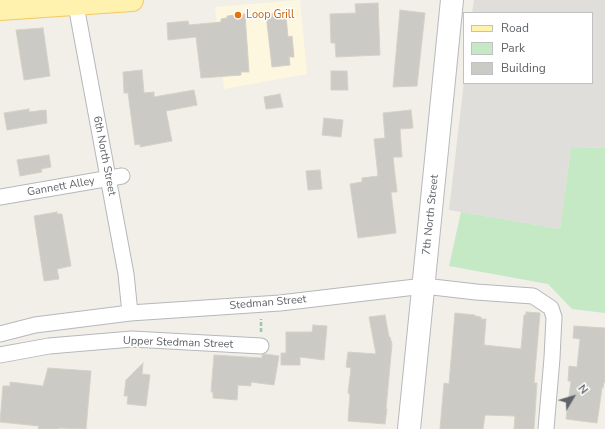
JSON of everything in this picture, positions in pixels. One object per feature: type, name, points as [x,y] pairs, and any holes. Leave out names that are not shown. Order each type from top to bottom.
[{"type":"main road","points":[[0,9],[75,2],[132,0]]},
{"type":"street","name":"7th North Street","points":[[409,429],[452,0]]},
{"type":"street","name":"6th North Street","points":[[75,2],[115,178],[130,313]]},
{"type":"street","name":"Gannett Alley","points":[[0,197],[115,178]]},
{"type":"street","name":"Stedman Street","points":[[0,334],[35,325],[130,313],[261,304],[424,286],[533,296],[551,308],[554,317],[546,429]]},
{"type":"street","name":"Upper Stedman Street","points":[[0,355],[49,346],[132,339],[261,346]]},
{"type":"path","points":[[261,304],[261,346]]},
{"type":"shaded area","points":[[300,0],[307,74],[224,89],[215,7]]},
{"type":"shaded area","points":[[474,0],[605,0],[605,148],[571,147],[560,229],[449,210],[464,84],[593,84],[593,12],[472,12]]},
{"type":"green space","points":[[571,147],[605,148],[605,313],[572,309],[548,284],[449,266],[461,212],[560,229]]},
{"type":"building","points":[[378,3],[380,55],[336,57],[335,43],[331,43],[330,14],[356,13],[355,4]]},
{"type":"building","points":[[400,10],[425,13],[417,86],[393,87]]},
{"type":"building","points":[[284,12],[285,17],[286,16],[288,37],[292,36],[294,57],[289,57],[290,65],[272,67],[266,14]]},
{"type":"building","points":[[245,14],[249,72],[241,72],[241,75],[201,78],[196,37],[168,40],[167,23],[188,21],[189,25],[221,22],[221,19],[227,18],[227,16]]},
{"type":"building","points":[[43,28],[50,76],[24,80],[16,30]]},
{"type":"building","points":[[142,70],[144,93],[154,92],[154,97],[194,90],[197,105],[166,111],[172,141],[140,147],[140,144],[135,145],[128,93],[124,93],[123,72]]},
{"type":"building","points":[[331,71],[347,71],[348,90],[331,90]]},
{"type":"building","points":[[280,94],[283,107],[266,109],[264,97]]},
{"type":"building","points":[[29,109],[29,112],[46,110],[47,123],[7,130],[4,113]]},
{"type":"building","points":[[411,110],[413,128],[400,129],[402,157],[393,157],[397,192],[391,192],[396,233],[358,238],[350,184],[362,182],[362,178],[378,176],[374,139],[385,138],[383,113]]},
{"type":"building","points":[[324,118],[343,120],[341,137],[322,135]]},
{"type":"building","points":[[49,155],[51,167],[41,169],[42,172],[20,176],[17,160]]},
{"type":"building","points":[[320,170],[322,189],[308,190],[306,171]]},
{"type":"building","points":[[57,212],[57,214],[62,214],[71,266],[57,269],[59,279],[44,281],[34,216]]},
{"type":"building","points":[[526,312],[540,313],[534,383],[537,383],[534,429],[514,429],[515,416],[485,415],[483,429],[440,429],[444,383],[449,384],[455,313],[475,315],[481,317],[481,319],[486,319],[484,345],[521,349],[524,315],[526,315]]},
{"type":"building","points":[[385,315],[389,337],[392,344],[385,424],[348,421],[350,394],[348,393],[351,368],[346,367],[348,352],[376,354],[369,317]]},
{"type":"building","points":[[313,325],[327,326],[324,360],[300,357],[300,365],[281,365],[281,353],[286,353],[286,332],[312,332]]},
{"type":"building","points":[[574,326],[605,328],[605,383],[604,382],[602,388],[597,423],[566,419],[571,381],[568,381],[569,366],[577,367],[580,339],[573,338]]},
{"type":"building","points":[[214,355],[262,358],[262,355],[279,356],[274,385],[251,382],[251,386],[238,385],[237,400],[213,398],[213,392],[211,392]]},
{"type":"building","points":[[143,363],[142,374],[150,375],[146,406],[127,404],[128,396],[124,396],[126,380]]},
{"type":"building","points":[[48,368],[91,371],[86,429],[38,429],[39,426],[0,422],[3,386],[10,386],[10,382],[43,386]]},
{"type":"place","name":"Loop Grill","points":[[238,15]]}]
